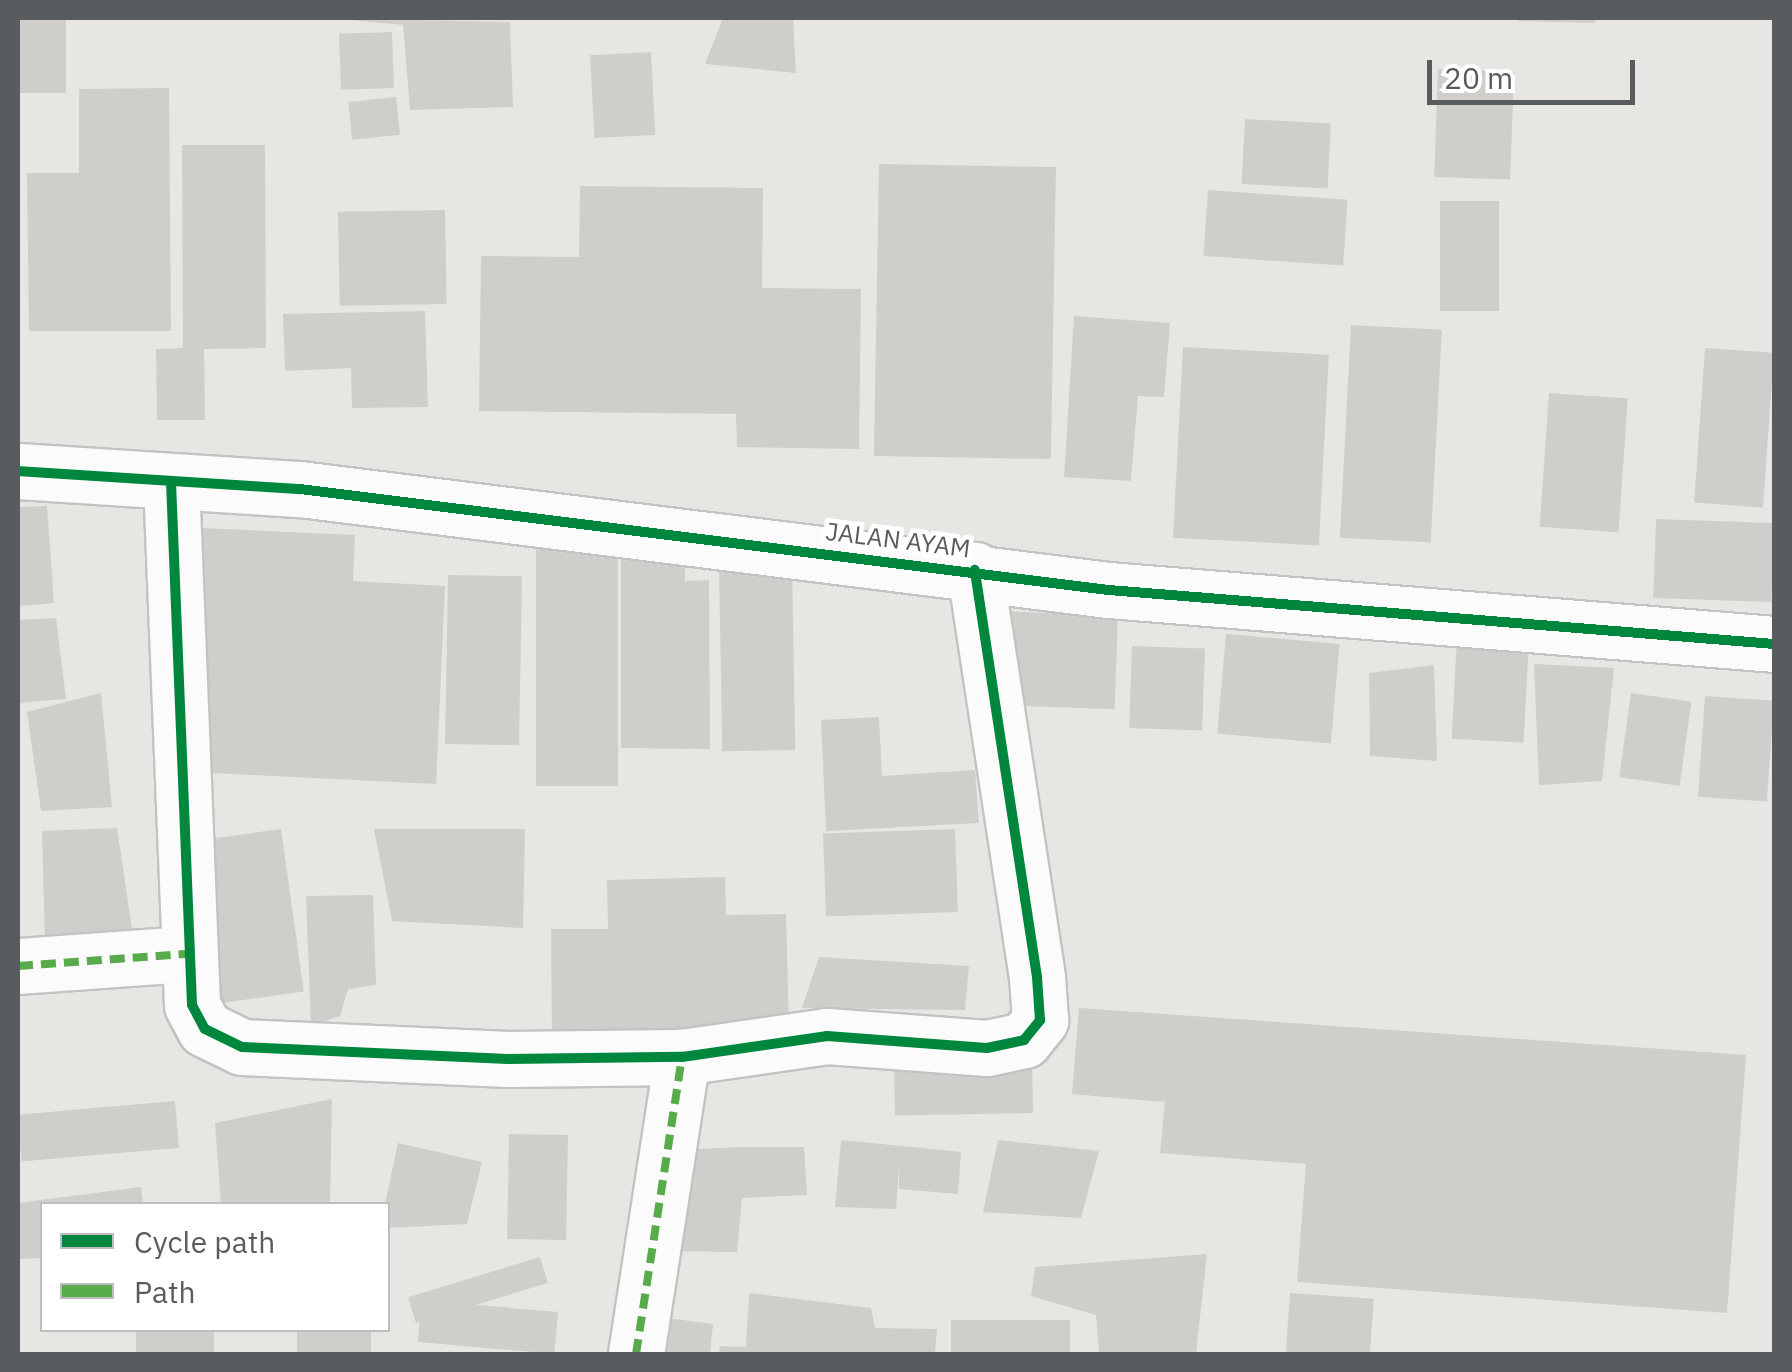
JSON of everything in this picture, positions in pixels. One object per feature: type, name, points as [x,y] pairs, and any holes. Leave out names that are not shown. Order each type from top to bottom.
[{"type":"street","name":"JALAN AYAM","points":[[18,470],[300,489],[975,570],[1109,590],[1774,644]]},
{"type":"street","points":[[171,482],[186,954],[192,1005],[205,1029],[242,1047],[508,1059],[682,1058],[827,1036],[987,1048],[1024,1040],[1040,1020],[975,570]]},
{"type":"street","points":[[18,966],[186,954]]},
{"type":"street","points":[[636,1354],[682,1058]]},
{"type":"building","points":[[18,18],[66,18],[66,93],[18,93]]},
{"type":"building","points":[[328,18],[510,22],[513,107],[410,110],[403,25]]},
{"type":"building","points":[[723,18],[793,18],[796,73],[705,64]]},
{"type":"building","points":[[1595,18],[1595,23],[1518,21]]},
{"type":"building","points":[[392,32],[394,88],[341,90],[339,34]]},
{"type":"building","points":[[651,52],[655,135],[594,138],[590,55]]},
{"type":"building","points":[[1438,69],[1514,72],[1510,180],[1434,177]]},
{"type":"building","points":[[169,88],[171,331],[29,331],[27,173],[79,173],[79,89]]},
{"type":"building","points":[[396,97],[400,135],[352,140],[348,102]]},
{"type":"building","points":[[1245,119],[1331,124],[1327,188],[1242,184]]},
{"type":"building","points":[[182,145],[265,145],[266,348],[204,349],[205,420],[157,420],[156,349],[183,348]]},
{"type":"building","points":[[879,164],[1056,167],[1051,459],[874,456]]},
{"type":"building","points":[[580,186],[763,188],[762,288],[861,289],[859,449],[737,447],[736,414],[479,411],[481,256],[579,257]]},
{"type":"building","points":[[1208,190],[1348,200],[1343,266],[1203,256]]},
{"type":"building","points":[[1440,201],[1499,201],[1499,311],[1440,311]]},
{"type":"building","points":[[445,210],[447,304],[340,306],[338,212]]},
{"type":"building","points":[[425,311],[428,407],[352,408],[351,368],[285,371],[283,314]]},
{"type":"building","points":[[1074,316],[1170,323],[1164,397],[1138,396],[1131,481],[1064,477]]},
{"type":"building","points":[[1351,325],[1442,330],[1431,542],[1340,538]]},
{"type":"building","points":[[1183,347],[1329,355],[1319,545],[1173,538]]},
{"type":"building","points":[[1705,348],[1774,353],[1763,507],[1694,503]]},
{"type":"building","points":[[1549,393],[1628,399],[1618,532],[1540,527]]},
{"type":"building","points":[[47,506],[54,603],[18,606],[18,507]]},
{"type":"building","points":[[1656,519],[1774,523],[1771,602],[1653,598]]},
{"type":"building","points":[[202,528],[355,535],[353,581],[445,586],[436,784],[191,772]]},
{"type":"building","points":[[536,547],[618,547],[618,786],[536,786]]},
{"type":"building","points":[[621,551],[685,551],[685,581],[709,580],[710,749],[621,748]]},
{"type":"building","points":[[792,565],[795,750],[722,751],[719,566]]},
{"type":"building","points":[[448,575],[522,576],[519,745],[445,744]]},
{"type":"building","points":[[995,611],[1118,615],[1115,709],[992,705]]},
{"type":"building","points":[[56,618],[66,699],[18,703],[18,620]]},
{"type":"building","points":[[1226,634],[1340,644],[1331,744],[1217,734]]},
{"type":"building","points":[[1457,637],[1529,641],[1524,743],[1452,739]]},
{"type":"building","points":[[1132,646],[1205,649],[1202,730],[1129,728]]},
{"type":"building","points":[[1534,664],[1614,668],[1602,781],[1539,785]]},
{"type":"building","points":[[1434,665],[1437,761],[1370,756],[1369,673]]},
{"type":"building","points":[[101,693],[112,807],[41,811],[27,712]]},
{"type":"building","points":[[1631,693],[1691,701],[1680,786],[1619,777]]},
{"type":"building","points":[[1705,696],[1774,701],[1767,802],[1698,797]]},
{"type":"building","points":[[879,717],[882,776],[975,770],[979,823],[826,831],[821,720]]},
{"type":"building","points":[[117,828],[134,942],[45,943],[42,831]]},
{"type":"building","points":[[281,829],[304,991],[213,1004],[190,842]]},
{"type":"building","points":[[374,829],[525,829],[523,928],[392,921]]},
{"type":"building","points":[[955,829],[958,912],[826,917],[823,834]]},
{"type":"building","points":[[725,877],[726,915],[786,914],[789,1029],[552,1036],[551,929],[608,929],[607,880]]},
{"type":"building","points":[[373,895],[376,985],[348,989],[340,1016],[311,1026],[306,896]]},
{"type":"building","points":[[819,957],[969,966],[965,1010],[802,1008]]},
{"type":"building","points":[[1079,1008],[1746,1055],[1727,1313],[1297,1282],[1306,1164],[1160,1153],[1165,1102],[1072,1094]]},
{"type":"building","points":[[1032,1056],[1033,1113],[895,1115],[894,1058]]},
{"type":"building","points":[[332,1099],[330,1202],[221,1202],[215,1123]]},
{"type":"building","points":[[175,1101],[179,1148],[22,1162],[18,1115]]},
{"type":"building","points":[[509,1134],[568,1135],[566,1240],[507,1239]]},
{"type":"building","points":[[841,1140],[961,1152],[958,1194],[899,1189],[899,1167],[896,1209],[835,1207]]},
{"type":"building","points":[[998,1140],[1099,1151],[1081,1218],[983,1212]]},
{"type":"building","points":[[398,1143],[482,1162],[467,1224],[390,1228],[390,1202],[385,1202]]},
{"type":"building","points":[[804,1147],[807,1195],[742,1198],[737,1252],[669,1251],[676,1150]]},
{"type":"building","points":[[141,1187],[143,1202],[40,1202],[40,1258],[18,1259],[18,1203]]},
{"type":"building","points":[[1207,1254],[1196,1354],[1099,1354],[1096,1315],[1031,1296],[1035,1267]]},
{"type":"building","points":[[540,1257],[548,1283],[416,1323],[408,1297]]},
{"type":"building","points":[[749,1293],[871,1308],[875,1328],[937,1329],[935,1354],[719,1354],[720,1346],[746,1347]]},
{"type":"building","points":[[1290,1293],[1374,1299],[1370,1354],[1286,1354]]},
{"type":"building","points":[[422,1300],[558,1312],[554,1354],[418,1342]]},
{"type":"building","points":[[651,1316],[713,1324],[710,1354],[645,1354]]},
{"type":"building","points":[[951,1320],[1070,1320],[1070,1354],[951,1354]]},
{"type":"building","points":[[136,1332],[214,1332],[214,1354],[136,1354]]},
{"type":"building","points":[[297,1332],[371,1332],[371,1354],[297,1354]]},
{"type":"marked path","points":[[18,966],[186,954]]},
{"type":"marked path","points":[[636,1354],[682,1057]]},
{"type":"cycle path","points":[[18,471],[300,489],[1109,590],[1774,644]]},
{"type":"cycle path","points":[[171,482],[192,1005],[205,1029],[242,1047],[508,1059],[682,1057],[827,1036],[987,1048],[1024,1040],[1040,1020],[1037,977],[975,570]]}]
